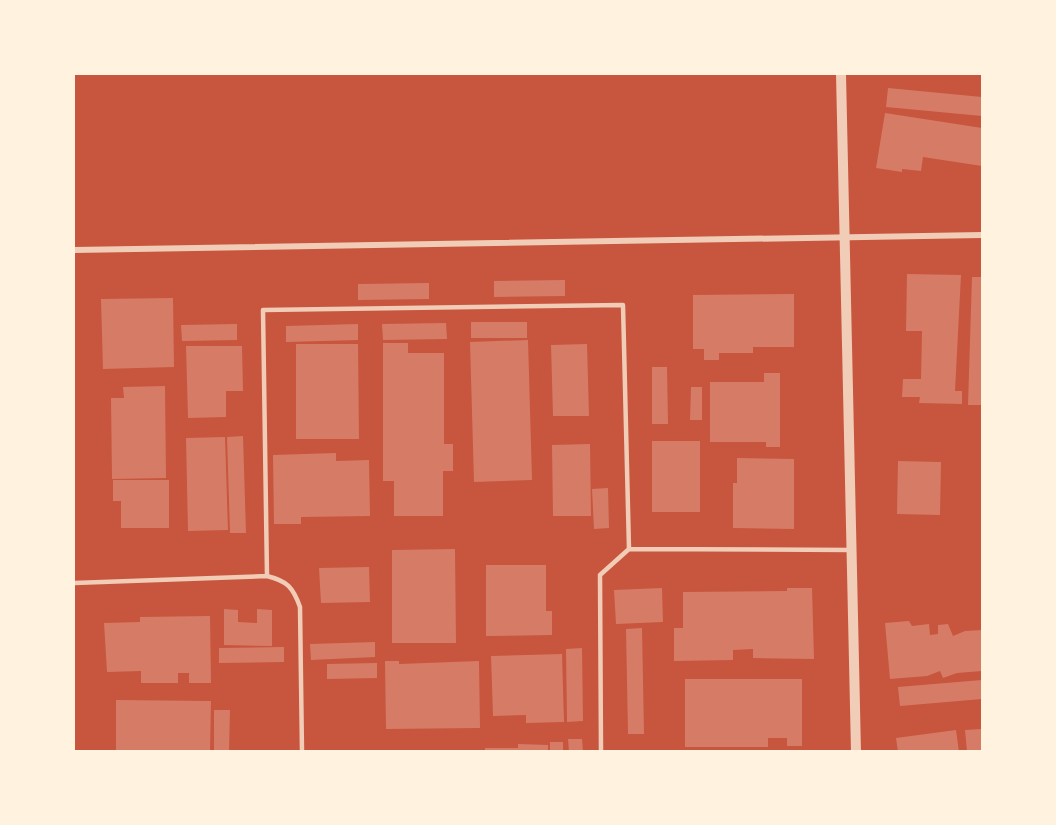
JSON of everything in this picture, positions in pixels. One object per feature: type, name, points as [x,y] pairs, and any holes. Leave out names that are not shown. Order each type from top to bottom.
[{"type":"street","points":[[841,74],[856,752]]},
{"type":"street","points":[[74,250],[982,235]]},
{"type":"lane","points":[[267,576],[262,310],[624,305],[629,549]]},
{"type":"lane","points":[[601,752],[600,574],[629,549],[853,550]]},
{"type":"lane","points":[[74,583],[267,576],[285,580],[294,590],[300,607],[302,752]]},
{"type":"building","points":[[888,88],[982,97],[982,116],[886,107]]},
{"type":"building","points":[[885,113],[982,128],[982,166],[923,157],[921,171],[902,169],[902,172],[876,168]]},
{"type":"building","points":[[907,274],[961,275],[955,391],[962,391],[962,404],[919,403],[920,397],[902,397],[903,379],[921,379],[922,331],[906,331]]},
{"type":"building","points":[[972,277],[982,277],[982,405],[968,405]]},
{"type":"building","points":[[565,280],[565,296],[494,297],[494,281]]},
{"type":"building","points":[[429,283],[429,299],[358,300],[358,284]]},
{"type":"building","points":[[794,294],[794,347],[753,347],[753,353],[719,353],[719,360],[704,360],[704,349],[693,349],[693,295]]},
{"type":"building","points":[[173,298],[174,367],[103,369],[101,299]]},
{"type":"building","points":[[471,322],[527,322],[527,338],[471,338]]},
{"type":"building","points":[[446,323],[447,339],[383,340],[382,324]]},
{"type":"building","points":[[237,324],[237,340],[182,341],[181,325]]},
{"type":"building","points":[[358,324],[358,340],[286,342],[286,326]]},
{"type":"building","points":[[528,340],[532,480],[474,482],[470,342]]},
{"type":"building","points":[[383,343],[408,343],[408,353],[444,353],[444,444],[453,444],[453,471],[443,471],[443,516],[394,516],[394,481],[383,481]]},
{"type":"building","points":[[296,344],[358,344],[359,439],[296,439]]},
{"type":"building","points":[[587,344],[589,416],[553,416],[551,345]]},
{"type":"building","points":[[186,346],[242,346],[243,391],[226,391],[226,417],[188,418]]},
{"type":"building","points":[[652,367],[667,367],[668,424],[652,424]]},
{"type":"building","points":[[764,373],[780,373],[780,447],[766,447],[766,442],[710,442],[710,382],[764,382]]},
{"type":"building","points":[[165,386],[166,478],[112,479],[111,398],[124,398],[123,387]]},
{"type":"building","points":[[691,387],[702,387],[702,420],[690,420]]},
{"type":"building","points":[[243,436],[246,533],[230,533],[227,437]]},
{"type":"building","points":[[225,437],[228,530],[188,531],[186,438]]},
{"type":"building","points":[[652,441],[700,441],[700,512],[652,512]]},
{"type":"building","points":[[590,444],[591,516],[553,516],[552,445]]},
{"type":"building","points":[[336,453],[336,461],[369,460],[370,516],[301,517],[301,524],[274,524],[273,455]]},
{"type":"building","points":[[737,458],[794,459],[794,529],[733,528],[733,483],[737,483]]},
{"type":"building","points":[[898,461],[941,462],[940,515],[897,514]]},
{"type":"building","points":[[113,480],[169,480],[169,528],[121,528],[121,501],[113,501]]},
{"type":"building","points":[[608,488],[609,528],[594,529],[592,489]]},
{"type":"building","points":[[455,549],[456,643],[392,643],[392,550]]},
{"type":"building","points":[[486,565],[546,565],[546,611],[552,611],[552,635],[486,636]]},
{"type":"building","points":[[369,567],[370,602],[321,603],[319,568]]},
{"type":"building","points":[[662,588],[663,622],[616,624],[614,590]]},
{"type":"building","points":[[787,588],[812,588],[814,659],[753,658],[753,649],[733,650],[733,660],[674,661],[674,628],[683,628],[683,592],[787,591]]},
{"type":"building","points":[[224,609],[238,610],[238,622],[257,623],[257,609],[272,610],[272,646],[224,645]]},
{"type":"building","points":[[210,616],[211,683],[189,683],[189,673],[178,673],[178,683],[141,683],[141,671],[107,672],[104,623],[140,622],[140,617]]},
{"type":"building","points":[[909,621],[912,626],[929,624],[930,635],[938,634],[938,625],[948,624],[953,636],[965,631],[982,630],[982,671],[957,673],[943,678],[940,671],[927,676],[890,679],[885,623]]},
{"type":"building","points":[[642,628],[644,734],[628,734],[626,629]]},
{"type":"building","points":[[375,642],[375,657],[311,660],[310,644]]},
{"type":"building","points":[[284,647],[284,662],[219,663],[219,648]]},
{"type":"building","points":[[582,648],[583,721],[567,722],[566,649]]},
{"type":"building","points":[[562,654],[564,722],[526,723],[526,715],[493,716],[491,656]]},
{"type":"building","points":[[385,661],[399,661],[399,664],[479,661],[480,728],[386,729]]},
{"type":"building","points":[[377,663],[377,678],[327,679],[327,664]]},
{"type":"building","points":[[685,679],[802,679],[802,746],[787,746],[787,738],[768,738],[768,747],[685,747]]},
{"type":"building","points":[[982,680],[982,699],[900,706],[898,687]]},
{"type":"building","points":[[116,700],[211,701],[210,752],[116,752]]},
{"type":"building","points":[[214,710],[230,710],[229,752],[214,752]]},
{"type":"building","points":[[982,729],[982,752],[967,752],[965,730]]},
{"type":"building","points":[[956,730],[959,752],[898,752],[896,738]]},
{"type":"building","points":[[568,739],[582,739],[583,752],[569,752]]},
{"type":"building","points":[[550,742],[563,742],[563,752],[550,752]]},
{"type":"building","points":[[518,744],[548,745],[548,752],[485,752],[485,748],[518,748]]}]
